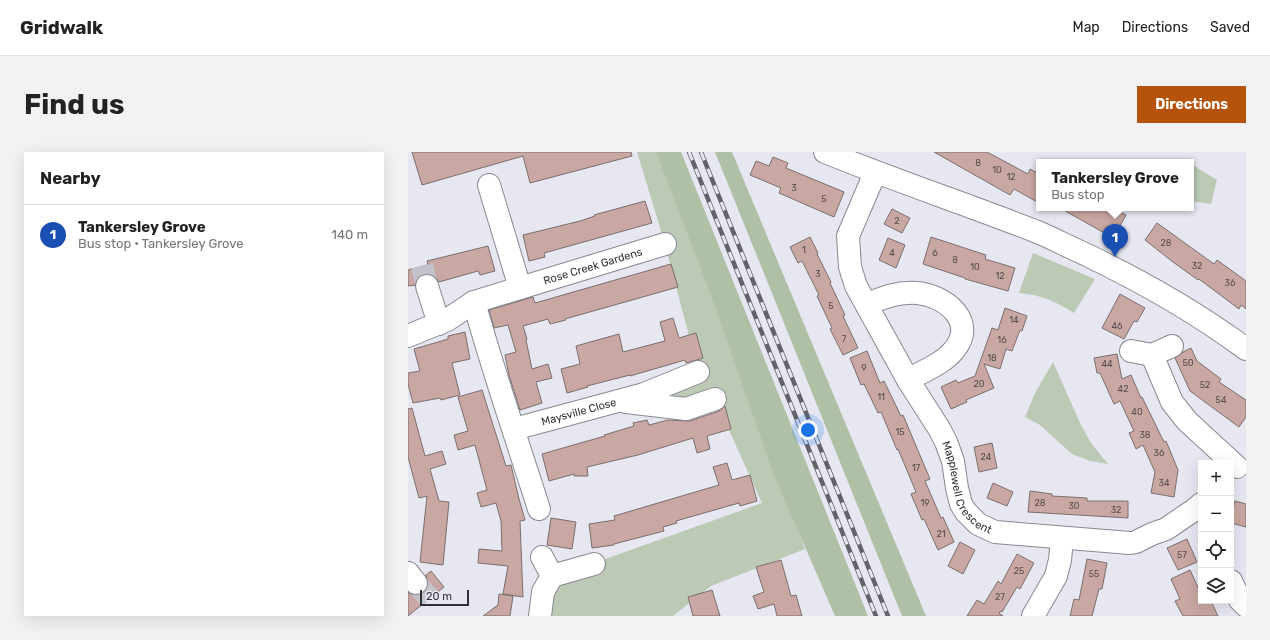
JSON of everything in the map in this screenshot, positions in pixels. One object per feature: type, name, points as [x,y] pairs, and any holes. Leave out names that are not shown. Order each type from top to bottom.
[{"type":"street","points":[[825,152],[875,173],[1042,234],[1152,289],[1196,314],[1246,349]]},
{"type":"street","name":"Mapplewell Crescent","points":[[875,173],[848,236],[850,267],[856,286],[908,380],[946,442],[953,461],[961,504],[971,519],[995,532],[1116,543],[1136,542],[1198,513]]},
{"type":"street","points":[[489,185],[520,288]]},
{"type":"street","name":"Rose Creek Gardens","points":[[408,336],[447,320],[474,302],[666,244]]},
{"type":"street","points":[[427,286],[438,324]]},
{"type":"street","points":[[867,306],[892,295],[917,293],[929,295],[942,300],[951,306],[958,315],[962,324],[960,343],[940,362],[908,380]]},
{"type":"street","points":[[474,302],[499,386],[539,509]]},
{"type":"street","points":[[1131,351],[1152,355],[1172,346]]},
{"type":"street","points":[[1152,355],[1172,402],[1187,421],[1238,466]]},
{"type":"street","name":"Maysville Close","points":[[514,429],[644,394],[698,372]]},
{"type":"street","points":[[619,401],[686,409],[715,399]]},
{"type":"street","points":[[1034,616],[1056,576],[1060,560],[1062,539]]},
{"type":"street","points":[[542,557],[552,576]]},
{"type":"street","points":[[540,616],[543,592],[552,576],[594,564]]},
{"type":"street","points":[[1234,587],[1240,600],[1246,606]]},
{"type":"green space","points":[[637,152],[663,152],[805,549],[711,586],[673,616],[547,616],[552,576],[583,567],[762,503],[715,399],[619,401],[698,371],[665,244]]},
{"type":"green space","points":[[656,152],[681,152],[868,616],[835,616],[773,473],[714,303]]},
{"type":"green space","points":[[715,152],[732,152],[926,616],[902,616]]},
{"type":"green space","points":[[1194,166],[1217,180],[1211,204],[1194,201]]},
{"type":"green space","points":[[1033,253],[1095,279],[1074,313],[1048,299],[1019,293]]},
{"type":"green space","points":[[1053,362],[1081,425],[1091,443],[1108,464],[1090,461],[1072,454],[1040,425],[1025,417],[1035,393]]},
{"type":"building","points":[[412,152],[631,152],[632,156],[530,183],[523,156],[422,185]]},
{"type":"building","points":[[934,152],[987,152],[1028,174],[1030,169],[1036,172],[1036,201],[1014,189],[1010,195]]},
{"type":"building","points":[[773,157],[788,163],[786,168],[844,192],[834,217],[779,193],[781,188],[750,175],[756,161],[769,166]]},
{"type":"building","points":[[645,201],[652,223],[544,253],[545,257],[529,261],[523,235],[580,221],[595,216],[594,215]]},
{"type":"building","points":[[892,209],[910,218],[902,233],[884,224]]},
{"type":"building","points":[[1065,211],[1118,211],[1126,215],[1115,235],[1110,232],[1108,235]]},
{"type":"building","points":[[1157,223],[1214,264],[1217,260],[1246,281],[1246,309],[1241,305],[1239,309],[1145,240]]},
{"type":"building","points":[[810,237],[831,282],[830,283],[845,315],[843,316],[858,348],[843,355],[830,329],[832,328],[817,296],[819,295],[802,261],[798,263],[790,247]]},
{"type":"building","points":[[931,237],[986,255],[985,259],[1015,268],[1008,291],[965,279],[923,264]]},
{"type":"building","points":[[888,238],[905,245],[896,268],[879,260]]},
{"type":"building","points":[[488,246],[495,271],[480,275],[478,271],[439,282],[430,274],[424,274],[418,278],[415,285],[408,286],[408,270],[428,265],[427,261]]},
{"type":"building","points":[[671,264],[678,287],[565,319],[566,320],[550,324],[548,319],[523,326],[527,339],[532,369],[548,364],[552,378],[536,382],[542,403],[520,410],[509,375],[505,355],[516,352],[508,325],[494,328],[489,310],[533,297],[535,303]]},
{"type":"building","points":[[1120,294],[1145,308],[1137,322],[1134,321],[1124,339],[1102,328]]},
{"type":"building","points":[[1005,308],[1027,316],[1022,331],[1020,330],[1012,351],[1006,349],[1000,369],[984,364],[994,388],[966,400],[967,402],[951,409],[941,387],[956,380],[958,383],[975,376],[992,328],[998,330]]},
{"type":"building","points":[[673,318],[679,338],[696,333],[703,358],[686,363],[685,360],[630,376],[587,386],[588,387],[567,393],[561,369],[580,364],[576,346],[619,334],[623,352],[665,341],[660,322]]},
{"type":"building","points":[[465,332],[470,359],[452,363],[460,395],[441,400],[440,398],[413,403],[408,384],[408,373],[420,371],[414,349],[448,339],[448,336]]},
{"type":"building","points":[[1191,348],[1197,361],[1221,379],[1219,382],[1246,400],[1246,417],[1239,427],[1190,391],[1175,358]]},
{"type":"building","points":[[867,351],[880,383],[884,381],[901,416],[903,415],[930,479],[925,481],[941,518],[943,517],[954,542],[938,550],[924,519],[922,520],[911,494],[916,492],[898,449],[897,450],[881,412],[878,413],[864,384],[861,385],[850,358]]},
{"type":"building","points":[[1117,354],[1122,379],[1131,375],[1164,442],[1166,441],[1178,470],[1174,497],[1151,493],[1155,472],[1143,445],[1136,449],[1129,433],[1134,431],[1120,401],[1114,404],[1100,373],[1097,373],[1094,358]]},
{"type":"building","points":[[482,390],[506,466],[511,465],[525,520],[520,521],[523,597],[503,594],[508,566],[478,563],[479,549],[502,551],[501,521],[496,503],[481,507],[477,493],[487,490],[475,445],[458,450],[454,435],[468,431],[458,397]]},
{"type":"building","points":[[725,406],[731,429],[707,436],[710,449],[697,453],[693,438],[638,455],[587,467],[588,476],[574,476],[574,474],[549,481],[542,454],[605,436],[604,435],[634,426],[633,423],[647,420],[649,425],[668,420],[690,421],[719,411]]},
{"type":"building","points":[[412,408],[425,456],[442,451],[446,464],[430,469],[439,501],[449,502],[443,565],[420,562],[427,496],[419,498],[408,457],[408,409]]},
{"type":"building","points":[[992,443],[997,468],[979,472],[974,447]]},
{"type":"building","points":[[727,463],[732,480],[750,475],[757,501],[740,506],[739,503],[676,521],[677,523],[663,527],[664,531],[614,545],[592,548],[589,524],[615,520],[614,516],[719,485],[713,467]]},
{"type":"building","points":[[993,483],[1013,492],[1007,506],[987,498]]},
{"type":"building","points":[[1030,491],[1052,494],[1052,496],[1087,498],[1087,501],[1128,501],[1128,518],[1028,512]]},
{"type":"building","points":[[1235,501],[1246,504],[1246,527],[1234,524]]},
{"type":"building","points":[[551,518],[576,522],[572,549],[547,545]]},
{"type":"building","points":[[1187,539],[1197,562],[1178,570],[1167,548]]},
{"type":"building","points":[[960,542],[975,550],[963,574],[948,566]]},
{"type":"building","points":[[1017,554],[1034,563],[1020,589],[1017,587],[1002,612],[1001,611],[999,613],[1003,616],[967,616],[977,600],[984,604],[998,581],[1001,584]]},
{"type":"building","points":[[1087,559],[1107,563],[1102,589],[1099,589],[1092,616],[1070,616],[1074,599],[1079,600]]},
{"type":"building","points":[[781,560],[791,596],[796,595],[802,616],[777,616],[774,604],[758,609],[753,596],[764,592],[756,567]]},
{"type":"building","points":[[1190,570],[1198,587],[1198,604],[1212,604],[1218,616],[1183,616],[1175,601],[1180,599],[1171,579]]},
{"type":"building","points":[[431,571],[444,587],[408,616],[408,592],[412,595],[417,595],[424,592],[428,587],[426,575]]},
{"type":"building","points":[[712,590],[720,616],[693,616],[688,597]]},
{"type":"building","points":[[499,594],[513,596],[510,616],[483,616],[498,605]]},
{"type":"tunnel","points":[[422,266],[427,286]]},
{"type":"tunnel","points":[[416,583],[430,599]]},
{"type":"railway","points":[[689,152],[876,616]]},
{"type":"railway","points":[[701,152],[888,616]]},
{"type":"place","name":"Tankersley Grove","points":[[1115,257]]}]
